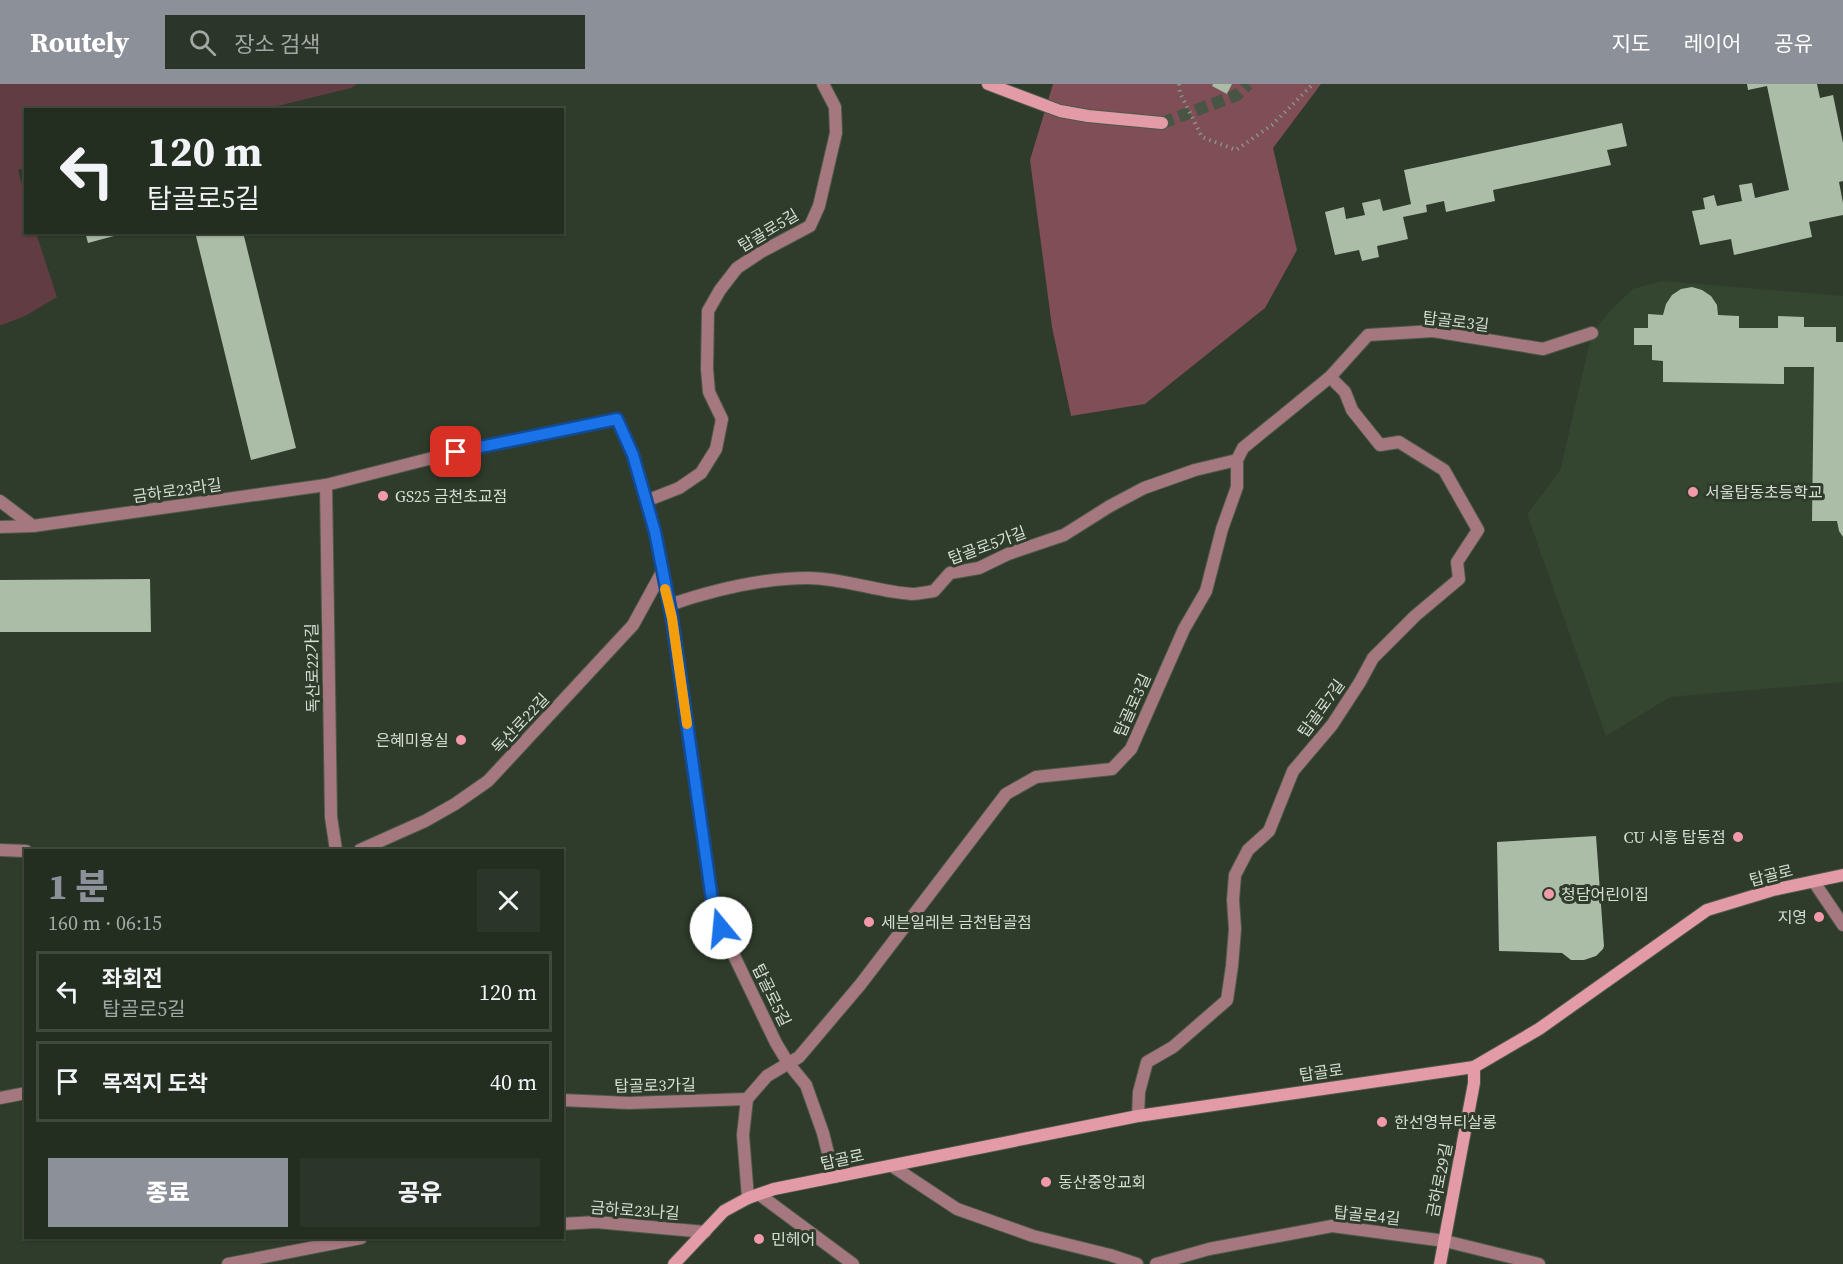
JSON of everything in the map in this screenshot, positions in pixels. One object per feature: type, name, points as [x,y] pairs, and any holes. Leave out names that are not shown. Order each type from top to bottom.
[{"type":"street","name":"탑골로5길","points":[[646,501],[679,488],[701,472],[716,449],[722,419],[709,392],[708,311],[736,268],[810,226],[819,206],[836,133],[835,107],[823,84]]},
{"type":"street","points":[[988,84],[1060,111],[1162,123]]},
{"type":"street","name":"탑골로3길","points":[[747,1099],[767,1076],[799,1057],[860,985],[1006,794],[1036,777],[1112,769],[1131,749],[1184,629],[1206,591],[1222,529],[1238,487],[1238,460],[1243,448],[1330,377],[1368,335],[1433,331],[1543,349],[1592,333]]},
{"type":"street","name":"탑골로7길","points":[[1138,1116],[1139,1092],[1147,1062],[1173,1047],[1227,1000],[1235,930],[1233,900],[1235,875],[1248,850],[1269,831],[1293,771],[1332,725],[1373,658],[1415,616],[1459,579],[1457,562],[1478,530],[1444,470],[1399,442],[1380,445],[1352,410],[1345,392],[1330,377]]},
{"type":"street","name":"탑골로5길","points":[[326,485],[456,452],[617,419],[633,455],[655,532],[663,572],[714,914],[776,1043],[788,1063],[806,1085],[823,1133],[834,1177]]},
{"type":"street","name":"탑골로5가길","points":[[669,605],[750,583],[808,578],[858,583],[912,594],[934,591],[950,573],[979,568],[1008,554],[1064,535],[1144,488],[1195,470],[1238,460]]},
{"type":"street","name":"금하로23라길","points":[[0,527],[33,526],[326,485]]},
{"type":"street","name":"독산로22가길","points":[[326,485],[331,817],[336,849]]},
{"type":"street","points":[[0,501],[33,526]]},
{"type":"street","name":"독산로22길","points":[[362,849],[425,821],[488,781],[633,624],[663,572]]},
{"type":"street","points":[[0,850],[24,851]]},
{"type":"street","name":"탑골로","points":[[674,1264],[724,1211],[774,1189],[1138,1116],[1474,1067],[1539,1029],[1707,910],[1773,890],[1843,875]]},
{"type":"street","points":[[1814,882],[1843,925]]},
{"type":"street","name":"금하로29길","points":[[1440,1264],[1474,1083],[1474,1067]]},
{"type":"street","points":[[0,1098],[24,1093]]},
{"type":"street","points":[[747,1099],[743,1135],[754,1196],[853,1264]]},
{"type":"street","name":"탑골로3가길","points":[[564,1100],[629,1103],[747,1099]]},
{"type":"street","points":[[892,1166],[957,1209],[1033,1236],[1137,1264]]},
{"type":"street","name":"금하로23나길","points":[[564,1224],[596,1222],[705,1232]]},
{"type":"street","name":"탑골로4길","points":[[1156,1264],[1209,1249],[1332,1227],[1445,1241],[1539,1264]]},
{"type":"street","points":[[228,1264],[356,1239]]},
{"type":"path","points":[[1179,84],[1179,93],[1202,136],[1236,150],[1272,125],[1313,84]]},
{"type":"shaded area","points":[[0,84],[357,84],[351,88],[269,108],[24,108],[24,168],[18,170],[24,191],[24,234],[36,234],[57,297],[25,316],[0,325]]},
{"type":"shaded area","points":[[1053,84],[1321,84],[1273,148],[1297,250],[1265,308],[1145,404],[1071,416],[1052,327],[1030,160]]},
{"type":"shaded area","name":"서울탑동초등학교","points":[[1661,281],[1843,296],[1843,682],[1670,697],[1606,736],[1527,514],[1560,471],[1592,333],[1610,311],[1633,289]]},
{"type":"building","points":[[1213,84],[1232,84],[1227,94],[1212,86]]},
{"type":"building","points":[[1747,84],[1817,84],[1820,98],[1833,95],[1843,143],[1843,181],[1839,182],[1843,215],[1809,222],[1812,237],[1734,255],[1731,239],[1700,245],[1692,211],[1705,209],[1703,198],[1714,195],[1717,206],[1742,201],[1739,185],[1752,183],[1755,198],[1789,190],[1767,86],[1748,90]]},
{"type":"building","points":[[1622,123],[1627,146],[1607,150],[1611,165],[1493,190],[1495,201],[1446,212],[1444,201],[1426,205],[1427,212],[1403,217],[1408,239],[1377,246],[1379,257],[1362,261],[1359,250],[1335,255],[1325,212],[1344,207],[1346,219],[1365,215],[1362,203],[1380,199],[1383,211],[1411,204],[1404,170]]},
{"type":"building","points":[[86,234],[121,234],[88,243]]},
{"type":"building","points":[[195,234],[243,234],[296,448],[251,460]]},
{"type":"building","points":[[1692,287],[1711,296],[1717,305],[1718,315],[1739,316],[1739,328],[1778,328],[1778,316],[1804,317],[1804,327],[1836,327],[1836,342],[1843,342],[1843,537],[1837,521],[1812,521],[1814,367],[1784,367],[1784,384],[1663,382],[1663,361],[1652,360],[1652,345],[1634,345],[1634,328],[1648,328],[1648,314],[1663,315],[1672,295],[1681,289]]},
{"type":"building","points":[[150,579],[151,632],[0,632],[0,580]]},
{"type":"building","name":"청담어린이집","points":[[1596,836],[1603,949],[1596,956],[1584,960],[1571,960],[1562,953],[1499,951],[1497,842]]},
{"type":"tunnel","points":[[1162,123],[1237,95],[1248,84]]},
{"type":"slow traffic","points":[[665,589],[672,618],[687,724]]},
{"type":"place","name":"서울탑동초등학교","points":[[1693,492]]},
{"type":"place","name":"GS25 금천초교점","points":[[383,496]]},
{"type":"place","name":"은혜미용실","points":[[461,740]]},
{"type":"place","name":"CU 시흥 탑동점","points":[[1738,837]]},
{"type":"place","name":"청담어린이집","points":[[1549,894]]},
{"type":"place","name":"지영","points":[[1819,917]]},
{"type":"place","name":"세븐일레븐 금천탑골점","points":[[869,922]]},
{"type":"place","name":"한선영뷰티살롱","points":[[1382,1122]]},
{"type":"place","name":"동산중앙교회","points":[[1046,1182]]},
{"type":"place","name":"민헤어","points":[[759,1239]]},
{"type":"route","points":[[456,452],[617,419],[633,455],[655,532],[672,618],[714,914],[721,928]]}]
